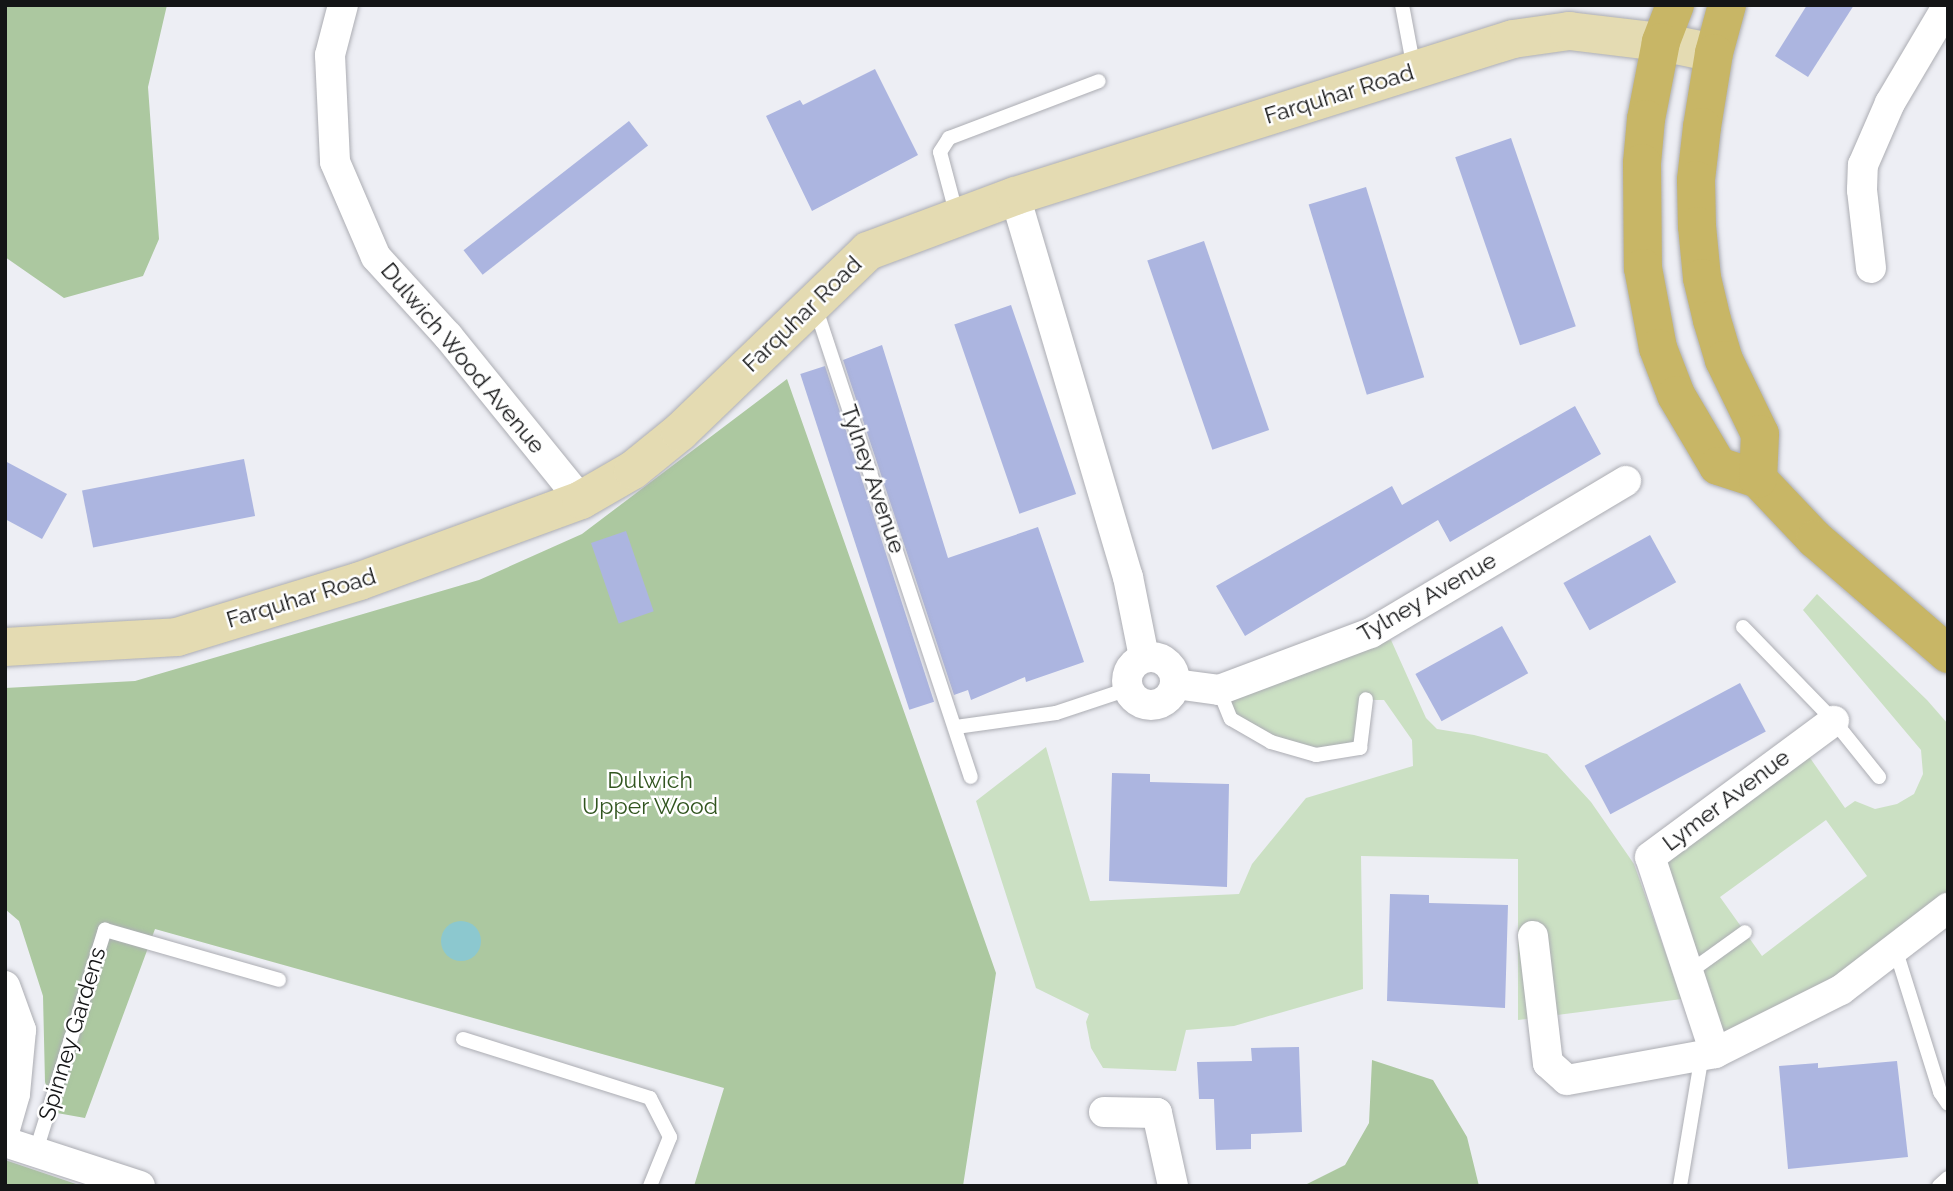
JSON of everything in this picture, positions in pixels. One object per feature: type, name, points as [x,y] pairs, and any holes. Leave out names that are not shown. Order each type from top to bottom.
[{"type":"main road","points":[[1675,5],[1661,42],[1646,119],[1642,163],[1643,268],[1649,310],[1658,348],[1676,395],[1718,466],[1758,479],[1815,538],[1948,654]]},
{"type":"main road","points":[[1727,5],[1714,53],[1696,180],[1702,278],[1724,360],[1760,434],[1758,479]]},
{"type":"street","name":"Dulwich Wood Avenue","points":[[343,5],[330,55],[335,162],[376,257],[448,336],[581,500]]},
{"type":"street","points":[[1871,268],[1862,190],[1863,166],[1890,103],[1948,5]]},
{"type":"street","name":"Farquhar Road","points":[[5,647],[177,637],[360,581],[581,500],[633,470],[680,432],[868,251],[1015,196],[1513,39],[1569,31],[1661,42],[1714,53]]},
{"type":"street","points":[[1015,196],[1128,578],[1144,657]]},
{"type":"street","name":"Tylney Avenue","points":[[1175,684],[1219,690],[1371,633],[1626,481]]},
{"type":"street","points":[[1144,657],[1163,659],[1174,674],[1175,684],[1166,700],[1149,705],[1140,702],[1128,688],[1129,670],[1144,657]]},
{"type":"street","name":"Lymer Avenue","points":[[1709,1054],[1688,973],[1650,857],[1834,721]]},
{"type":"street","points":[[1533,936],[1548,1063],[1567,1080],[1709,1054],[1841,990],[1948,908]]},
{"type":"street","points":[[5,986],[21,1030],[15,1094],[5,1130]]},
{"type":"street","points":[[1104,1112],[1157,1114],[1173,1186]]},
{"type":"street","name":"Spinney Gardens","points":[[5,1142],[140,1186]]},
{"type":"lane","points":[[1402,5],[1415,70]]},
{"type":"lane","points":[[957,218],[940,152],[949,138],[1099,81]]},
{"type":"lane","name":"Tylney Avenue","points":[[814,301],[971,777]]},
{"type":"lane","points":[[1743,627],[1834,721],[1879,777]]},
{"type":"lane","points":[[956,727],[1056,713],[1128,688]]},
{"type":"lane","points":[[1219,690],[1231,719],[1271,742],[1316,755],[1360,748],[1366,699]]},
{"type":"lane","name":"Spinney Gardens","points":[[36,1152],[105,930],[279,980]]},
{"type":"lane","points":[[1688,973],[1745,932]]},
{"type":"lane","points":[[1895,948],[1940,1092],[1948,1104]]},
{"type":"lane","points":[[463,1039],[650,1098],[670,1137],[650,1186]]},
{"type":"lane","points":[[1680,1186],[1709,1054]]},
{"type":"lane","points":[[1939,1186],[1948,1178]]},
{"type":"green space","points":[[5,5],[167,5],[148,87],[159,239],[143,276],[64,298],[5,257]]},
{"type":"green space","name":"Dulwich Upper Wood","points":[[787,379],[996,973],[963,1186],[694,1186],[724,1088],[155,929],[85,1118],[57,1113],[45,1082],[43,996],[19,921],[5,909],[5,688],[135,681],[479,580],[582,534]]},
{"type":"green space","points":[[1817,594],[1927,700],[1948,724],[1948,908],[1715,1053],[1650,857],[1801,745],[1845,808],[1855,801],[1875,809],[1897,804],[1914,794],[1923,774],[1921,750],[1803,610]],"holes":[[[1826,820],[1867,876],[1762,956],[1720,897]]]},
{"type":"green space","points":[[1391,640],[1426,718],[1437,729],[1474,735],[1547,754],[1591,802],[1634,864],[1682,999],[1518,1020],[1518,859],[1361,856],[1363,989],[1234,1026],[1186,1030],[1176,1071],[1103,1068],[1091,1048],[1086,1022],[1089,1014],[1036,988],[976,801],[1046,747],[1090,901],[1239,894],[1252,864],[1306,798],[1413,766],[1412,740],[1384,700],[1366,700],[1360,748],[1316,755],[1231,719],[1219,690]]},
{"type":"green space","points":[[1372,1060],[1433,1080],[1467,1137],[1479,1186],[1303,1186],[1345,1165],[1369,1123]]},
{"type":"green space","points":[[5,1160],[82,1186],[5,1186]]},
{"type":"water","points":[[461,921],[475,927],[481,941],[475,955],[461,961],[447,955],[441,941],[447,927]]},
{"type":"building","points":[[1807,5],[1854,5],[1808,77],[1775,56]]},
{"type":"building","points":[[875,69],[918,155],[812,211],[766,116],[800,100],[803,105]]},
{"type":"building","points":[[629,121],[648,145],[483,275],[464,250]]},
{"type":"building","points":[[1511,138],[1576,326],[1520,345],[1455,157]]},
{"type":"building","points":[[1366,187],[1424,377],[1367,395],[1309,205]]},
{"type":"building","points":[[1204,241],[1269,430],[1212,450],[1147,261]]},
{"type":"building","points":[[1011,305],[1076,494],[1019,514],[954,325]]},
{"type":"building","points":[[882,345],[948,558],[1038,527],[1084,662],[1026,682],[1025,677],[971,700],[968,690],[954,695],[843,360]]},
{"type":"building","points":[[825,366],[934,702],[909,710],[800,374]]},
{"type":"building","points":[[1575,406],[1601,454],[1450,542],[1438,520],[1245,636],[1216,586],[1392,486],[1402,505]]},
{"type":"building","points":[[244,459],[255,516],[93,547],[82,490]]},
{"type":"building","points":[[5,461],[67,494],[42,539],[5,519]]},
{"type":"building","points":[[626,531],[654,611],[619,623],[591,543]]},
{"type":"building","points":[[1650,535],[1676,582],[1590,630],[1563,583]]},
{"type":"building","points":[[1502,626],[1528,673],[1442,721],[1415,674]]},
{"type":"building","points":[[1740,683],[1766,732],[1610,814],[1585,766]]},
{"type":"building","points":[[1112,773],[1150,774],[1150,782],[1229,784],[1227,887],[1109,881]]},
{"type":"building","points":[[1390,894],[1429,895],[1429,903],[1508,905],[1505,1008],[1387,1001]]},
{"type":"building","points":[[1299,1047],[1302,1132],[1251,1134],[1251,1149],[1216,1150],[1214,1099],[1199,1099],[1197,1062],[1252,1061],[1251,1048]]},
{"type":"building","points":[[1897,1061],[1908,1157],[1788,1169],[1779,1066],[1818,1063],[1818,1068]]}]
